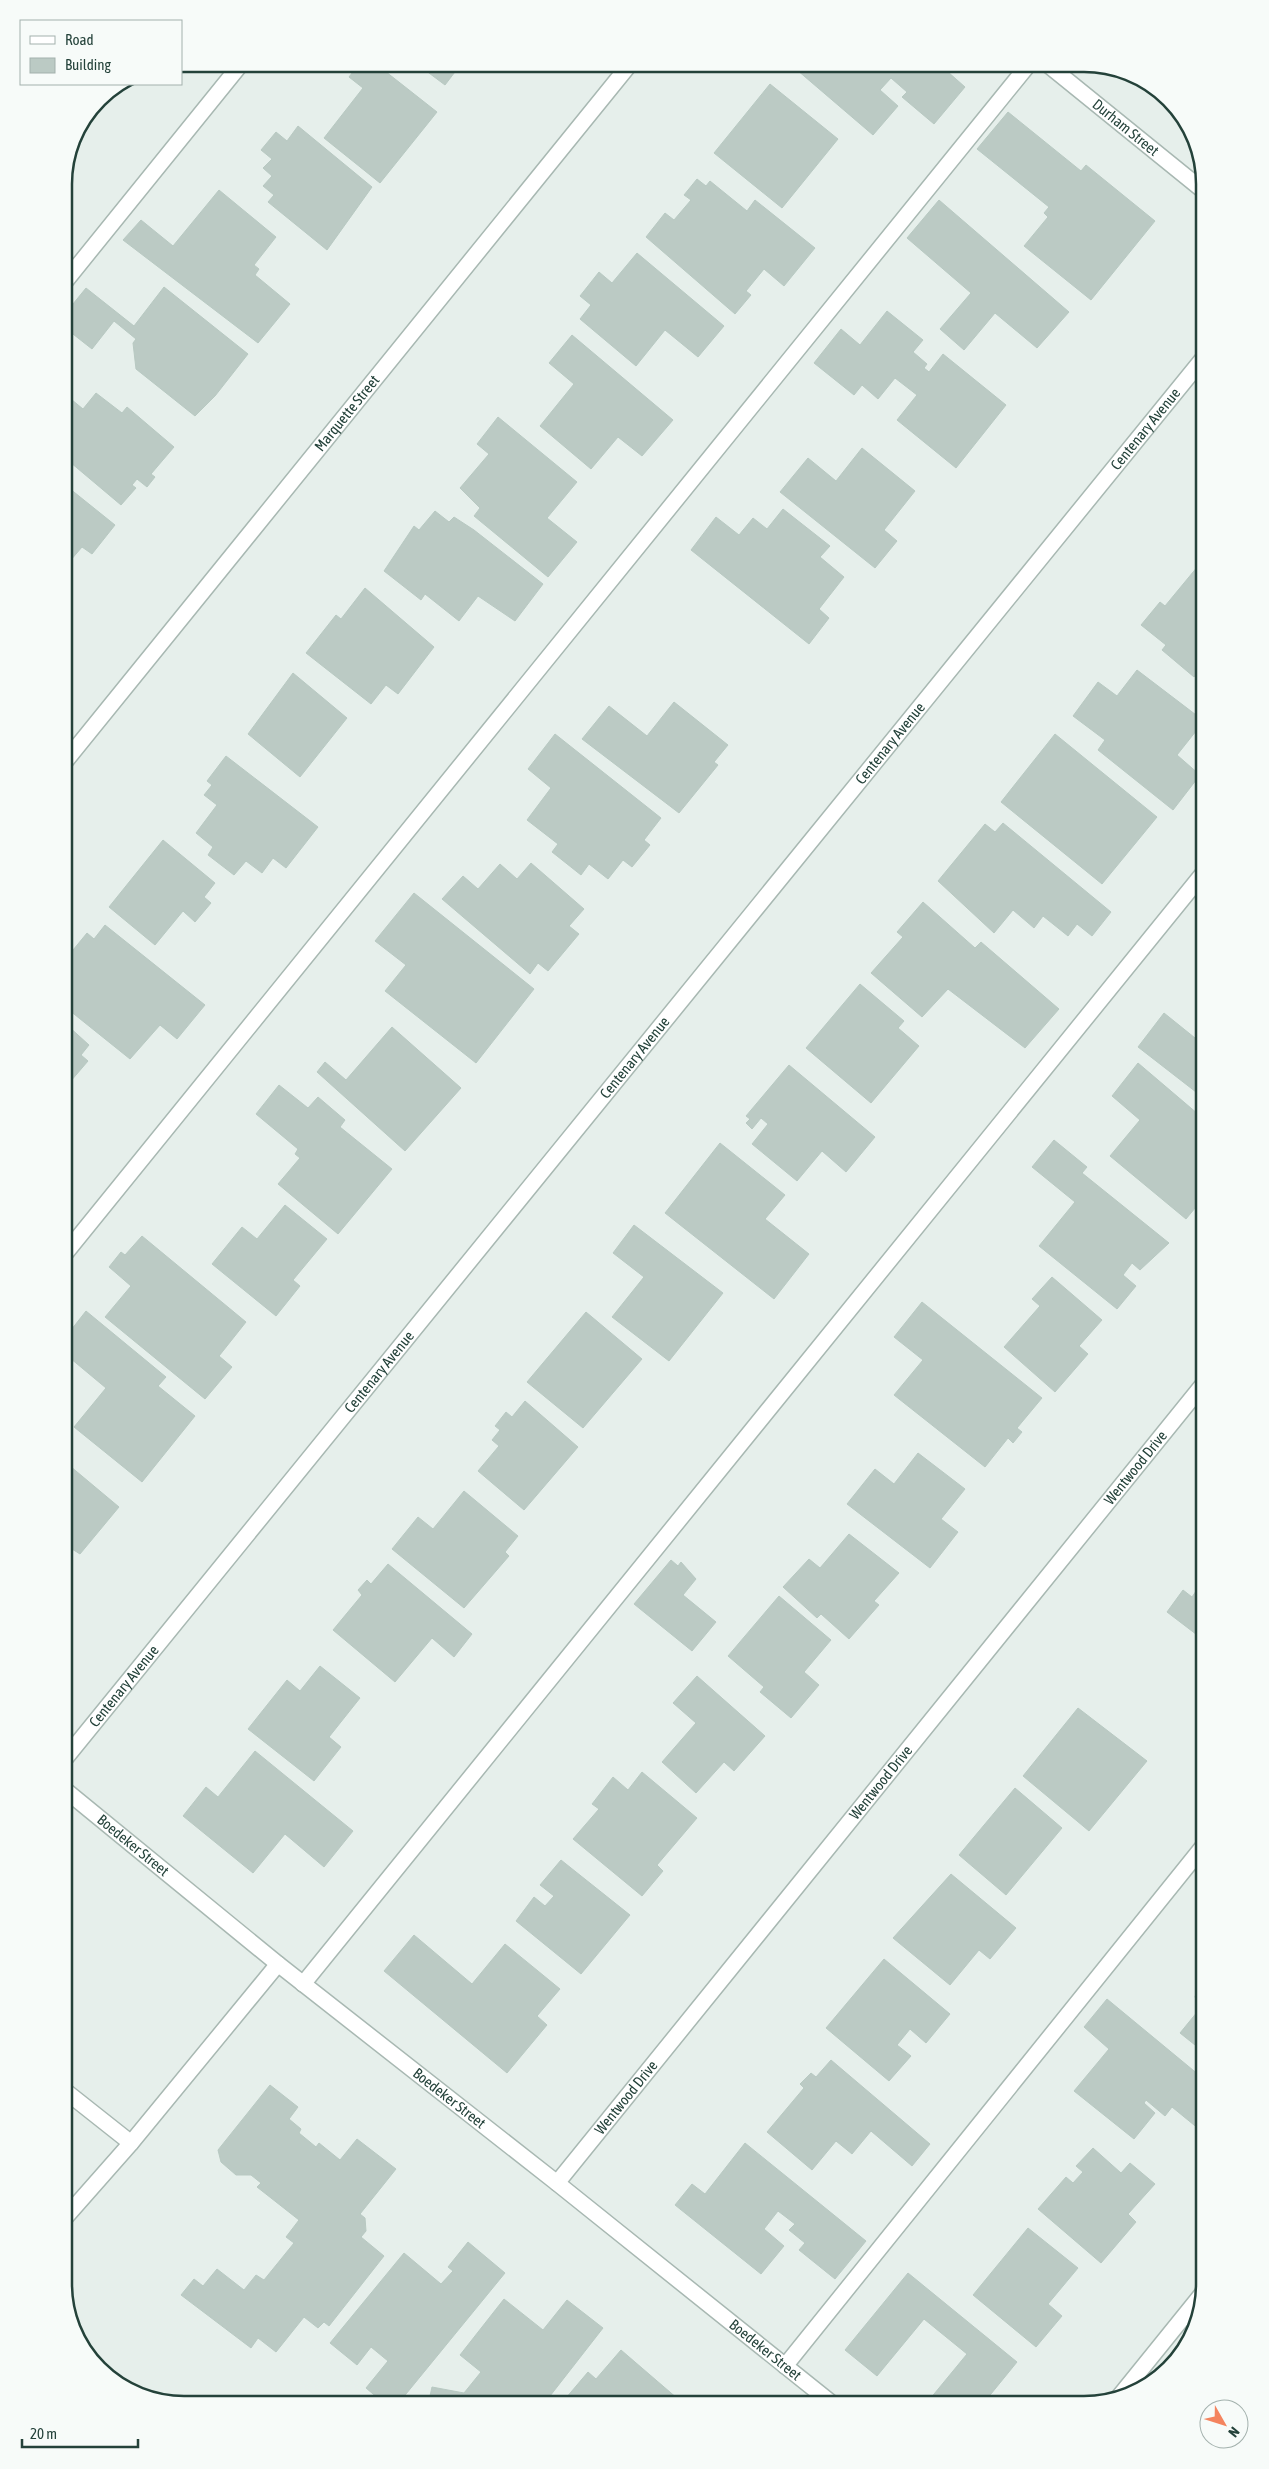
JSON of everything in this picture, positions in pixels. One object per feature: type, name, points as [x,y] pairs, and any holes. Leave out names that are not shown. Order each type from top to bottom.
[{"type":"street","points":[[73,272],[233,73]]},
{"type":"street","name":"Marquette Street","points":[[73,752],[623,73]]},
{"type":"street","points":[[72,1245],[1022,73]]},
{"type":"street","name":"Durham Street","points":[[1058,73],[1196,185]]},
{"type":"street","name":"Centenary Avenue","points":[[72,1750],[1196,367]]},
{"type":"street","points":[[303,1984],[1196,882]]},
{"type":"street","name":"Wentwood Drive","points":[[557,2183],[1196,1393]]},
{"type":"street","name":"Boedeker Street","points":[[72,1796],[278,1964],[557,2183],[822,2396]]},
{"type":"street","points":[[784,2366],[1196,1855]]},
{"type":"street","points":[[72,2210],[131,2143],[278,1964]]},
{"type":"street","points":[[72,2096],[131,2143]]},
{"type":"street","points":[[1126,2388],[1195,2302]]},
{"type":"building","points":[[352,73],[387,73],[437,112],[380,183],[324,138],[363,88],[349,77]]},
{"type":"building","points":[[429,73],[454,73],[445,85]]},
{"type":"building","points":[[801,73],[949,73],[965,87],[934,124],[902,97],[907,92],[891,78],[880,90],[898,106],[873,135]]},
{"type":"building","points":[[770,84],[838,139],[782,208],[714,153]]},
{"type":"building","points":[[1008,112],[1081,171],[1086,165],[1155,221],[1091,300],[1024,246],[1048,217],[1044,213],[1049,207],[977,149]]},
{"type":"building","points":[[298,126],[372,187],[327,250],[268,202],[274,195],[263,186],[272,176],[263,168],[272,159],[261,150],[276,132],[287,141]]},
{"type":"building","points":[[697,179],[706,186],[710,181],[747,211],[755,200],[815,248],[784,286],[764,269],[746,291],[751,295],[735,314],[646,237],[665,213],[674,220],[691,200],[684,195]]},
{"type":"building","points":[[219,190],[276,237],[254,265],[259,269],[255,275],[290,304],[258,343],[123,240],[141,220],[173,246]]},
{"type":"building","points":[[939,200],[1069,312],[1037,348],[995,313],[964,350],[940,329],[971,293],[907,238]]},
{"type":"building","points":[[637,253],[724,326],[698,357],[665,330],[636,366],[580,319],[591,305],[580,296],[599,272],[612,283]]},
{"type":"building","points":[[164,287],[248,354],[215,396],[195,416],[136,369],[133,343],[136,339],[114,321],[92,349],[73,334],[73,304],[86,288],[134,326]]},
{"type":"building","points":[[887,311],[923,340],[913,352],[927,364],[924,368],[929,372],[943,354],[1006,405],[956,468],[897,420],[917,395],[895,378],[878,399],[862,385],[854,395],[814,363],[841,329],[860,345]]},
{"type":"building","points":[[572,335],[673,420],[642,456],[618,437],[591,469],[540,426],[574,384],[549,363]]},
{"type":"building","points":[[96,393],[122,413],[127,407],[174,447],[151,474],[155,477],[147,487],[137,479],[132,485],[136,488],[121,505],[73,464],[73,401],[83,409]]},
{"type":"building","points":[[498,417],[577,482],[547,518],[577,542],[548,577],[474,516],[480,508],[460,488],[489,454],[477,444]]},
{"type":"building","points":[[862,448],[915,491],[884,530],[897,541],[875,568],[780,492],[808,458],[836,481]]},
{"type":"building","points":[[73,491],[115,525],[92,554],[82,547],[73,558]]},
{"type":"building","points":[[783,509],[830,546],[820,557],[844,577],[819,609],[829,618],[809,644],[691,550],[716,517],[739,535],[753,518],[767,529]]},
{"type":"building","points":[[435,511],[449,522],[454,517],[474,530],[543,584],[515,621],[478,596],[459,621],[425,594],[421,600],[384,571],[414,526],[419,530]]},
{"type":"building","points":[[1196,568],[1196,674],[1194,677],[1162,650],[1166,645],[1141,625],[1160,602],[1165,606]]},
{"type":"building","points":[[365,588],[434,647],[398,694],[386,685],[371,704],[306,653],[336,615],[341,619]]},
{"type":"building","points":[[1137,670],[1196,715],[1196,731],[1177,755],[1196,772],[1196,780],[1173,810],[1098,750],[1105,740],[1073,716],[1098,682],[1117,696]]},
{"type":"building","points":[[293,673],[347,718],[300,777],[248,734]]},
{"type":"building","points":[[674,702],[728,745],[714,762],[718,765],[679,813],[582,739],[609,706],[647,736]]},
{"type":"building","points":[[555,734],[661,818],[644,840],[650,845],[632,867],[623,860],[608,879],[589,864],[581,875],[552,852],[558,844],[527,820],[551,788],[528,769]]},
{"type":"building","points":[[1055,734],[1157,817],[1102,884],[1001,802]]},
{"type":"building","points":[[226,756],[318,827],[286,868],[273,858],[262,873],[246,861],[234,875],[208,855],[213,847],[196,833],[217,805],[204,795],[212,785],[207,781]]},
{"type":"building","points":[[1003,823],[1111,912],[1092,936],[1077,924],[1068,936],[1043,916],[1034,928],[1013,910],[994,933],[938,881],[985,824],[995,832]]},
{"type":"building","points":[[163,840],[215,883],[204,897],[211,903],[195,922],[183,911],[155,945],[109,907]]},
{"type":"building","points":[[531,863],[584,909],[569,926],[579,934],[548,971],[538,963],[530,974],[442,899],[463,876],[478,889],[500,864],[517,879]]},
{"type":"building","points":[[414,893],[534,989],[476,1063],[385,991],[406,965],[375,941]]},
{"type":"building","points":[[923,902],[975,948],[981,942],[1059,1009],[1025,1048],[948,989],[922,1017],[871,973],[903,937],[897,932]]},
{"type":"building","points":[[105,925],[205,1005],[177,1039],[160,1025],[130,1059],[73,1013],[73,950],[87,933],[94,939]]},
{"type":"building","points":[[860,984],[904,1021],[898,1028],[919,1046],[871,1103],[806,1048]]},
{"type":"building","points":[[1164,1013],[1196,1039],[1196,1092],[1138,1047]]},
{"type":"building","points":[[392,1027],[461,1088],[405,1151],[317,1072],[325,1062],[346,1080]]},
{"type":"building","points":[[73,1030],[89,1045],[81,1055],[88,1061],[73,1079]]},
{"type":"building","points":[[1138,1063],[1196,1112],[1196,1207],[1186,1219],[1110,1156],[1140,1120],[1112,1096]]},
{"type":"building","points":[[789,1065],[875,1137],[846,1172],[822,1151],[797,1181],[752,1144],[768,1124],[761,1118],[752,1129],[746,1123],[750,1119],[746,1116]]},
{"type":"building","points":[[279,1085],[308,1108],[318,1097],[345,1120],[340,1127],[392,1169],[338,1234],[278,1184],[300,1158],[295,1154],[298,1149],[256,1114]]},
{"type":"building","points":[[1054,1140],[1087,1167],[1082,1173],[1169,1243],[1140,1270],[1132,1263],[1123,1275],[1136,1286],[1117,1309],[1039,1246],[1075,1202],[1032,1167]]},
{"type":"building","points":[[720,1143],[785,1195],[765,1219],[809,1254],[774,1299],[665,1213]]},
{"type":"building","points":[[285,1205],[327,1239],[293,1280],[300,1286],[276,1316],[212,1264],[242,1227],[257,1239]]},
{"type":"building","points":[[634,1225],[723,1293],[669,1361],[612,1317],[644,1277],[613,1253]]},
{"type":"building","points":[[142,1236],[246,1322],[219,1356],[232,1367],[205,1399],[105,1317],[131,1286],[109,1267],[121,1252],[125,1255]]},
{"type":"building","points":[[1052,1277],[1102,1320],[1079,1346],[1088,1354],[1055,1392],[1004,1347],[1040,1306],[1032,1299]]},
{"type":"building","points":[[922,1302],[1042,1398],[1017,1428],[1022,1432],[1013,1443],[1008,1438],[985,1467],[894,1395],[923,1360],[894,1337]]},
{"type":"building","points":[[86,1311],[166,1377],[158,1386],[195,1416],[142,1482],[74,1427],[106,1388],[72,1360],[72,1328]]},
{"type":"building","points":[[586,1312],[642,1359],[583,1428],[527,1382]]},
{"type":"building","points":[[525,1401],[578,1447],[524,1510],[478,1471],[499,1446],[492,1440],[500,1430],[495,1426],[506,1412],[512,1417]]},
{"type":"building","points":[[918,1453],[965,1489],[941,1519],[958,1532],[930,1568],[847,1504],[875,1469],[894,1484]]},
{"type":"building","points":[[72,1468],[119,1507],[80,1554],[72,1549]]},
{"type":"building","points":[[464,1491],[518,1536],[505,1552],[509,1556],[464,1608],[392,1549],[418,1517],[433,1529]]},
{"type":"building","points":[[849,1534],[899,1573],[874,1601],[879,1605],[849,1639],[821,1614],[817,1618],[783,1587],[809,1559],[820,1568]]},
{"type":"building","points":[[671,1560],[678,1566],[681,1562],[696,1579],[683,1595],[716,1622],[692,1651],[634,1604]]},
{"type":"building","points":[[388,1564],[472,1634],[454,1657],[432,1638],[395,1682],[333,1630],[362,1595],[358,1590],[367,1580],[371,1584]]},
{"type":"building","points":[[1183,1590],[1192,1597],[1196,1591],[1196,1634],[1167,1612]]},
{"type":"building","points":[[779,1596],[831,1640],[804,1672],[819,1685],[791,1718],[760,1692],[764,1687],[728,1656]]},
{"type":"building","points":[[320,1666],[360,1698],[329,1737],[341,1747],[314,1781],[248,1729],[287,1680],[300,1691]]},
{"type":"building","points":[[697,1676],[765,1736],[734,1771],[724,1762],[696,1793],[662,1762],[696,1723],[673,1703]]},
{"type":"building","points":[[1078,1708],[1147,1761],[1089,1831],[1023,1776]]},
{"type":"building","points":[[255,1751],[353,1831],[324,1867],[285,1834],[253,1873],[183,1816],[206,1787],[218,1797]]},
{"type":"building","points":[[642,1772],[697,1818],[657,1865],[663,1871],[642,1896],[573,1839],[599,1809],[592,1804],[613,1777],[628,1790]]},
{"type":"building","points":[[1015,1788],[1062,1828],[1006,1895],[959,1855]]},
{"type":"building","points":[[561,1860],[630,1915],[581,1974],[516,1921],[534,1897],[545,1906],[554,1896],[540,1885]]},
{"type":"building","points":[[951,1874],[1016,1928],[990,1959],[979,1950],[950,1985],[893,1938]]},
{"type":"building","points":[[414,1935],[472,1984],[505,1944],[560,1989],[537,2016],[547,2025],[507,2073],[384,1971]]},
{"type":"building","points":[[884,1959],[950,2014],[926,2043],[910,2029],[897,2045],[911,2056],[889,2081],[826,2028]]},
{"type":"building","points":[[1107,1999],[1196,2073],[1196,2127],[1172,2107],[1165,2116],[1146,2100],[1144,2103],[1155,2113],[1134,2139],[1074,2091],[1109,2049],[1084,2027]]},
{"type":"building","points":[[1196,2013],[1196,2046],[1180,2033]]},
{"type":"building","points":[[831,2060],[930,2144],[912,2166],[871,2131],[852,2154],[836,2141],[812,2170],[767,2132],[804,2088],[800,2084],[811,2073],[816,2077]]},
{"type":"building","points":[[270,2085],[298,2107],[289,2119],[301,2129],[299,2133],[316,2147],[319,2143],[340,2160],[357,2139],[396,2169],[360,2214],[365,2218],[366,2231],[361,2237],[384,2256],[329,2326],[324,2322],[318,2328],[304,2317],[276,2352],[258,2338],[251,2348],[181,2295],[194,2279],[203,2286],[217,2269],[244,2290],[256,2275],[264,2280],[294,2243],[286,2237],[299,2220],[257,2187],[261,2183],[251,2175],[236,2175],[221,2162],[218,2150]]},
{"type":"building","points":[[745,2143],[866,2241],[835,2279],[799,2250],[805,2243],[789,2230],[795,2224],[778,2211],[764,2229],[784,2246],[761,2274],[675,2205],[692,2184],[705,2194]]},
{"type":"building","points":[[1093,2148],[1121,2173],[1130,2163],[1155,2184],[1128,2214],[1136,2222],[1101,2263],[1038,2209],[1066,2177],[1073,2183],[1083,2172],[1076,2166]]},
{"type":"building","points":[[1028,2228],[1078,2268],[1048,2304],[1062,2316],[1036,2347],[973,2295]]},
{"type":"building","points":[[468,2242],[505,2273],[404,2396],[375,2396],[366,2388],[388,2361],[371,2347],[357,2365],[330,2343],[404,2253],[441,2284],[453,2271],[448,2267]]},
{"type":"building","points":[[908,2273],[1017,2362],[989,2396],[932,2396],[967,2354],[924,2319],[877,2376],[845,2350]]},
{"type":"building","points":[[504,2299],[543,2330],[567,2300],[603,2328],[550,2396],[430,2396],[432,2387],[464,2393],[481,2372],[460,2355]]},
{"type":"building","points":[[621,2350],[675,2396],[568,2396],[588,2372],[596,2379]]}]
